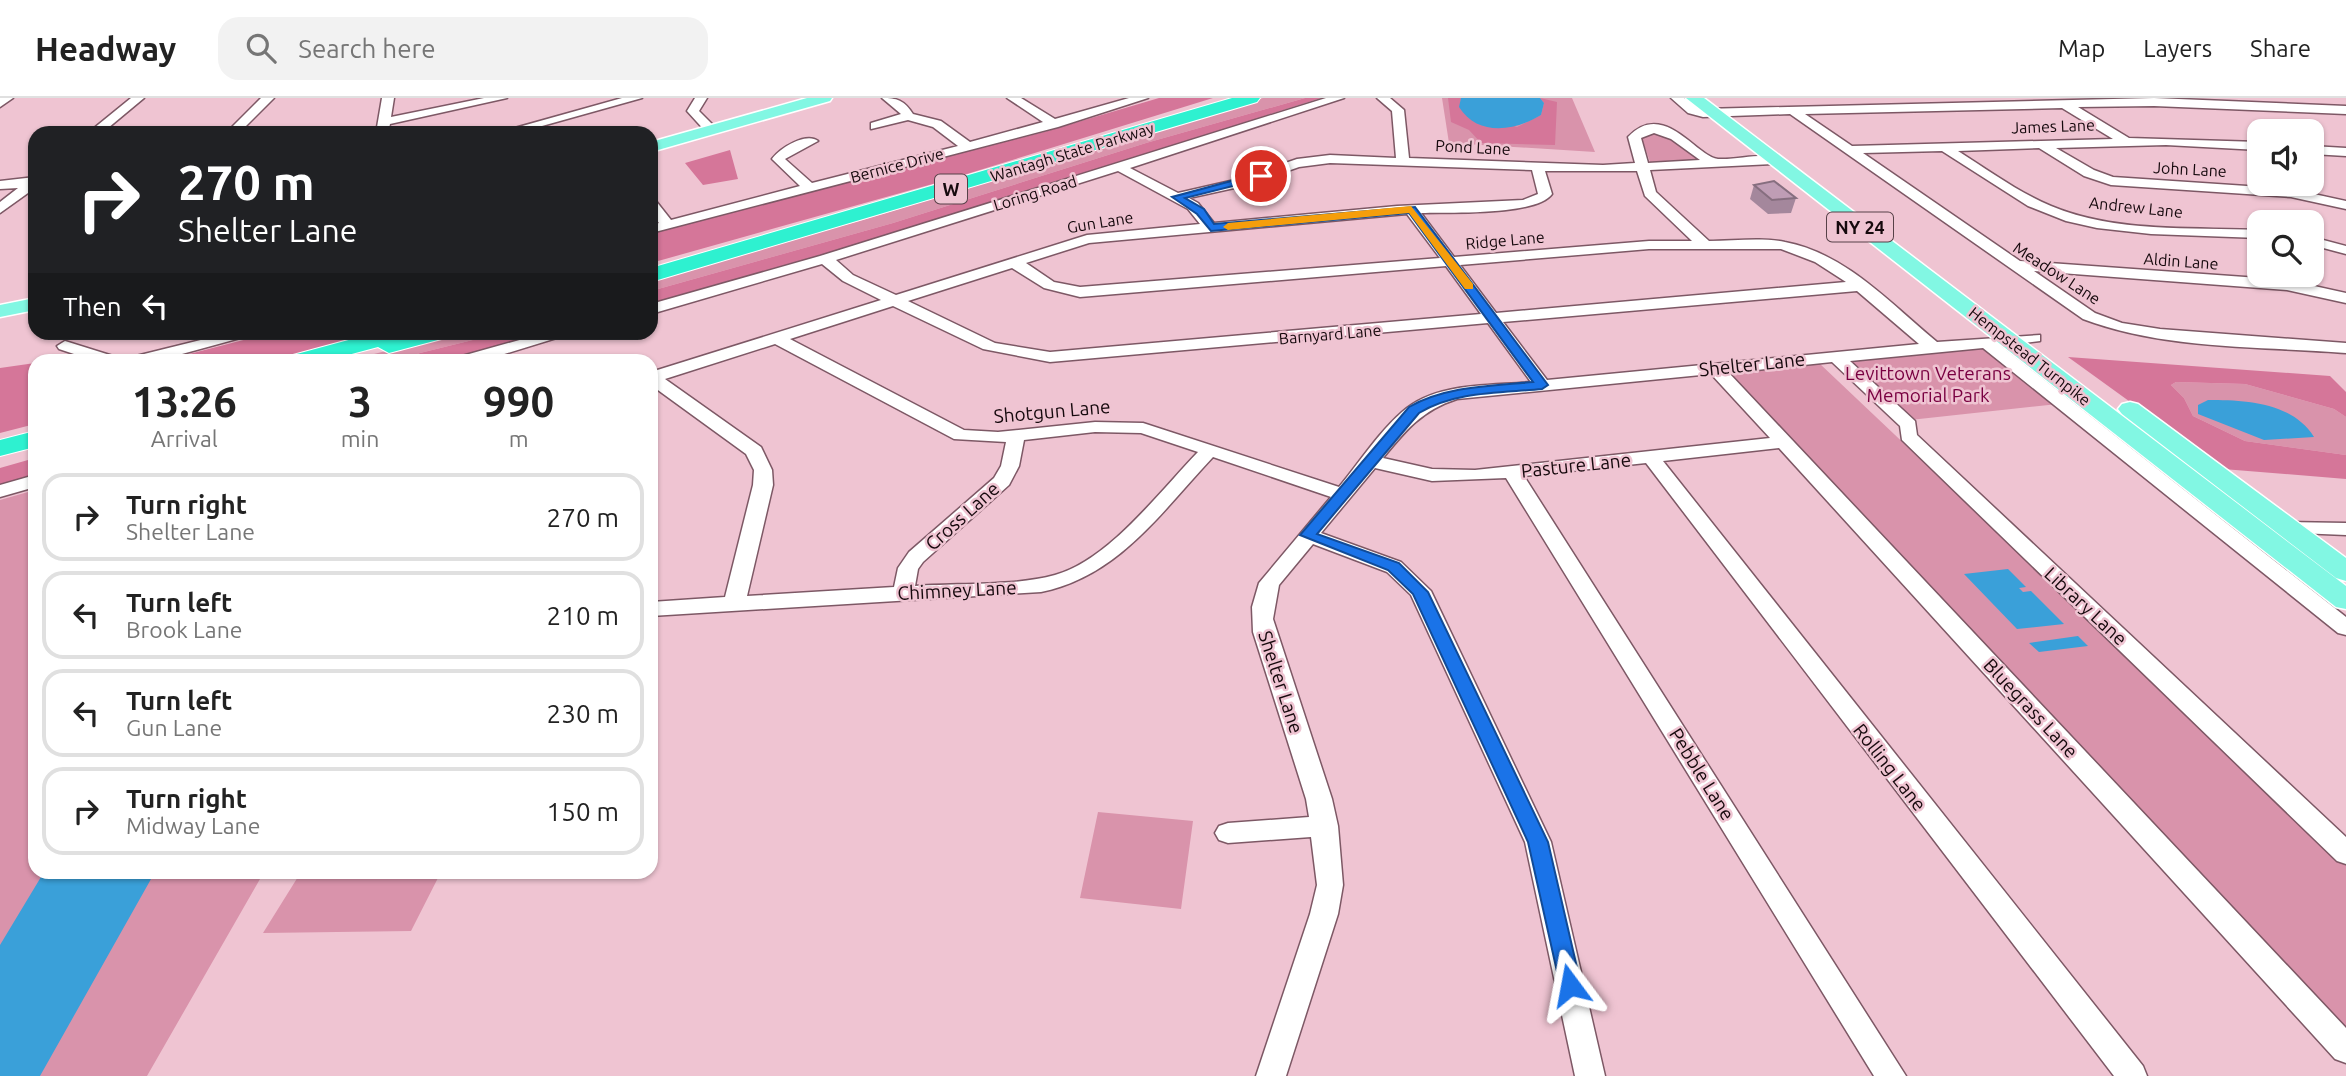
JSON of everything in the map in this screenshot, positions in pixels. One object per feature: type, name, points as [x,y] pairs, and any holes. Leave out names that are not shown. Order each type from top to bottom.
[{"type":"highway","name":"Wantagh State Parkway","points":[[658,265],[949,183],[1230,98]]},
{"type":"highway","name":"Wantagh State Parkway","points":[[658,273],[857,217],[1251,98]]},
{"type":"highway","points":[[325,354],[378,340]]},
{"type":"highway","points":[[357,354],[410,340]]},
{"type":"highway","points":[[0,439],[28,432]]},
{"type":"highway","points":[[0,448],[28,441]]},
{"type":"main road","name":"Hempstead Turnpike","points":[[1694,98],[1714,105],[1736,108],[2022,339],[2269,531],[2346,600]]},
{"type":"main road","points":[[658,145],[819,99]]},
{"type":"main road","name":"Hempstead Turnpike","points":[[1714,105],[1773,160],[2022,339],[2043,366],[2269,531],[2346,572]]},
{"type":"main road","points":[[0,311],[28,305]]},
{"type":"main road","points":[[2043,366],[2131,457]]},
{"type":"main road","points":[[2269,531],[2346,616]]},
{"type":"street","points":[[0,103],[7,98]]},
{"type":"street","points":[[103,126],[138,98]]},
{"type":"street","points":[[239,126],[268,98]]},
{"type":"street","points":[[383,126],[388,98]]},
{"type":"street","points":[[530,126],[636,98]]},
{"type":"street","points":[[701,98],[694,111],[711,130]]},
{"type":"street","points":[[888,98],[902,106],[908,116]]},
{"type":"street","points":[[1013,98],[1054,124]]},
{"type":"street","name":"Bernice Drive","points":[[658,227],[968,147],[1142,98]]},
{"type":"street","name":"Loring Road","points":[[658,307],[825,259],[1338,98]]},
{"type":"street","points":[[1383,98],[1398,110],[1404,161]]},
{"type":"street","name":"Hempstead Turnpike","points":[[1677,98],[1694,111],[1714,105]]},
{"type":"street","points":[[2205,98],[2218,105]]},
{"type":"street","points":[[2296,98],[2346,124]]},
{"type":"street","points":[[387,126],[494,99]]},
{"type":"street","points":[[1736,108],[1793,111],[2064,104],[2117,100],[2346,110]]},
{"type":"street","points":[[2064,104],[2126,142]]},
{"type":"street","name":"Meadow Lane","points":[[1793,111],[2077,310],[2119,327],[2160,334],[2346,348]]},
{"type":"street","points":[[875,126],[908,116],[937,124],[968,147]]},
{"type":"street","points":[[1705,245],[1650,193],[1634,137],[1650,130],[1678,137],[1712,164]]},
{"type":"street","points":[[810,188],[778,159],[783,153],[813,141]]},
{"type":"street","name":"James Lane","points":[[1847,150],[2126,142],[2247,146]]},
{"type":"street","name":"John Lane","points":[[2040,144],[2089,173],[2111,181],[2291,193],[2346,205]]},
{"type":"street","name":"Andrew Lane","points":[[1944,147],[2027,200],[2069,217],[2121,226],[2247,233]]},
{"type":"street","points":[[2324,151],[2346,152]]},
{"type":"street","name":"Pond Lane","points":[[1177,197],[1243,182],[1311,161],[1404,161],[1538,168],[1641,168],[1773,160]]},
{"type":"street","points":[[1119,167],[1200,212],[1211,228]]},
{"type":"street","name":"Gun Lane","points":[[658,376],[1087,239],[1411,209],[1534,202],[1545,194],[1538,168]]},
{"type":"street","points":[[0,185],[28,183]]},
{"type":"street","points":[[0,209],[28,187]]},
{"type":"street","points":[[1411,209],[1542,385]]},
{"type":"street","points":[[658,213],[668,225]]},
{"type":"street","points":[[2324,244],[2346,250]]},
{"type":"street","name":"Ridge Lane","points":[[1014,262],[1049,285],[1080,292],[1648,245],[1801,247],[1824,258],[1932,347]]},
{"type":"street","name":"Barnyard Lane","points":[[825,259],[848,278],[989,346],[1021,354],[1050,357],[1857,286]]},
{"type":"street","name":"Aldin Lane","points":[[2012,265],[2287,285],[2346,298]]},
{"type":"street","name":"Shotgun Lane","points":[[778,339],[946,430],[982,437],[1132,427],[1165,433],[1342,494]]},
{"type":"street","name":"Shelter Lane","points":[[1271,1076],[1324,914],[1330,885],[1325,826],[1319,799],[1264,632],[1261,612],[1269,583],[1408,416],[1429,402],[1455,394],[2022,339]]},
{"type":"street","points":[[166,354],[222,340]]},
{"type":"street","points":[[489,354],[539,340]]},
{"type":"street","name":"Hempstead Turnpike","points":[[1986,342],[2346,628]]},
{"type":"street","points":[[65,346],[89,354]]},
{"type":"street","name":"Library Lane","points":[[1835,356],[1909,425],[1908,436],[2346,853]]},
{"type":"street","name":"Bluegrass Lane","points":[[1715,368],[2346,1049]]},
{"type":"street","points":[[658,382],[754,451],[760,460],[764,485],[733,604]]},
{"type":"street","name":"Cross Lane","points":[[903,594],[908,568],[916,557],[1002,481],[1010,466],[1016,435]]},
{"type":"street","name":"Pasture Lane","points":[[1370,461],[1447,477],[1784,442]]},
{"type":"street","name":"Chimney Lane","points":[[658,609],[1041,585],[1077,575],[1109,551],[1211,449]]},
{"type":"street","name":"Rolling Lane","points":[[1650,456],[2132,1076]]},
{"type":"street","name":"Pebble Lane","points":[[1512,472],[1891,1076]]},
{"type":"street","points":[[0,491],[28,483]]},
{"type":"street","points":[[2269,531],[2346,529]]},
{"type":"street","points":[[1308,535],[1394,567],[1420,592],[1538,842],[1590,1076]]},
{"type":"street","points":[[1228,833],[1325,826]]},
{"type":"green space","points":[[1263,98],[1305,98],[1146,143],[893,223],[658,289],[658,276],[863,220]]},
{"type":"green space","points":[[1442,98],[1572,98],[1595,152],[1449,143]]},
{"type":"green space","points":[[1650,132],[1668,134],[1702,160],[1650,162],[1641,136]]},
{"type":"green space","points":[[428,340],[473,340],[417,354],[374,354]]},
{"type":"green space","name":"Levittown Veterans Memorial Park","points":[[1981,344],[2058,404],[1910,420],[1842,358]]},
{"type":"green space","points":[[1819,363],[2346,862],[2346,1032],[1726,372]]},
{"type":"green space","points":[[2176,382],[2245,384],[2334,409],[2346,417],[2346,455],[2245,441],[2193,416],[2184,398],[2171,385]]},
{"type":"green space","points":[[28,492],[28,879],[260,879],[147,1076],[0,1076],[0,500]]},
{"type":"green space","points":[[1098,812],[1193,821],[1181,909],[1080,898]]},
{"type":"green space","points":[[297,879],[437,879],[411,931],[263,933]]},
{"type":"shaded area","points":[[1159,98],[1213,98],[954,178],[658,261],[658,230],[1044,132]]},
{"type":"shaded area","points":[[1305,98],[1321,98],[821,258],[658,305],[658,289],[893,223],[1146,143]]},
{"type":"shaded area","points":[[1448,98],[1461,98],[1460,107],[1517,127],[1541,115],[1544,103],[1540,98],[1557,102],[1555,145],[1481,143],[1469,130],[1451,122]]},
{"type":"shaded area","points":[[730,150],[738,179],[703,185],[685,163]]},
{"type":"shaded area","points":[[243,340],[361,340],[306,354],[189,354]]},
{"type":"shaded area","points":[[473,340],[534,340],[482,354],[417,354]]},
{"type":"shaded area","points":[[2068,357],[2330,376],[2346,392],[2346,417],[2334,409],[2245,384],[2176,382],[2171,385],[2184,398],[2193,416],[2245,441],[2346,455],[2346,479],[2223,469]]},
{"type":"shaded area","points":[[28,364],[28,426],[0,433],[0,368]]},
{"type":"shaded area","points":[[28,460],[28,480],[0,488],[0,468]]},
{"type":"water","points":[[1461,98],[1540,98],[1544,103],[1541,115],[1520,125],[1497,128],[1486,127],[1467,117],[1459,107]]},
{"type":"water","points":[[2208,400],[2267,405],[2293,416],[2305,425],[2314,437],[2264,440],[2198,414],[2198,405]]},
{"type":"water","points":[[2008,569],[2026,587],[2019,588],[2023,592],[2031,591],[2064,624],[2017,629],[1964,574]]},
{"type":"water","points":[[2078,636],[2088,646],[2039,652],[2029,643]]},
{"type":"water","points":[[40,879],[151,879],[40,1076],[0,1076],[0,945]]},
{"type":"building","points":[[1774,181],[1796,198],[1772,200],[1754,185]]},
{"type":"slow traffic","points":[[1228,227],[1411,209],[1469,287]]},
{"type":"route","points":[[1261,176],[1177,197],[1200,212],[1211,228],[1411,209],[1542,385],[1455,394],[1414,410],[1308,535],[1394,567],[1413,582],[1420,592],[1538,842],[1570,985]]}]
